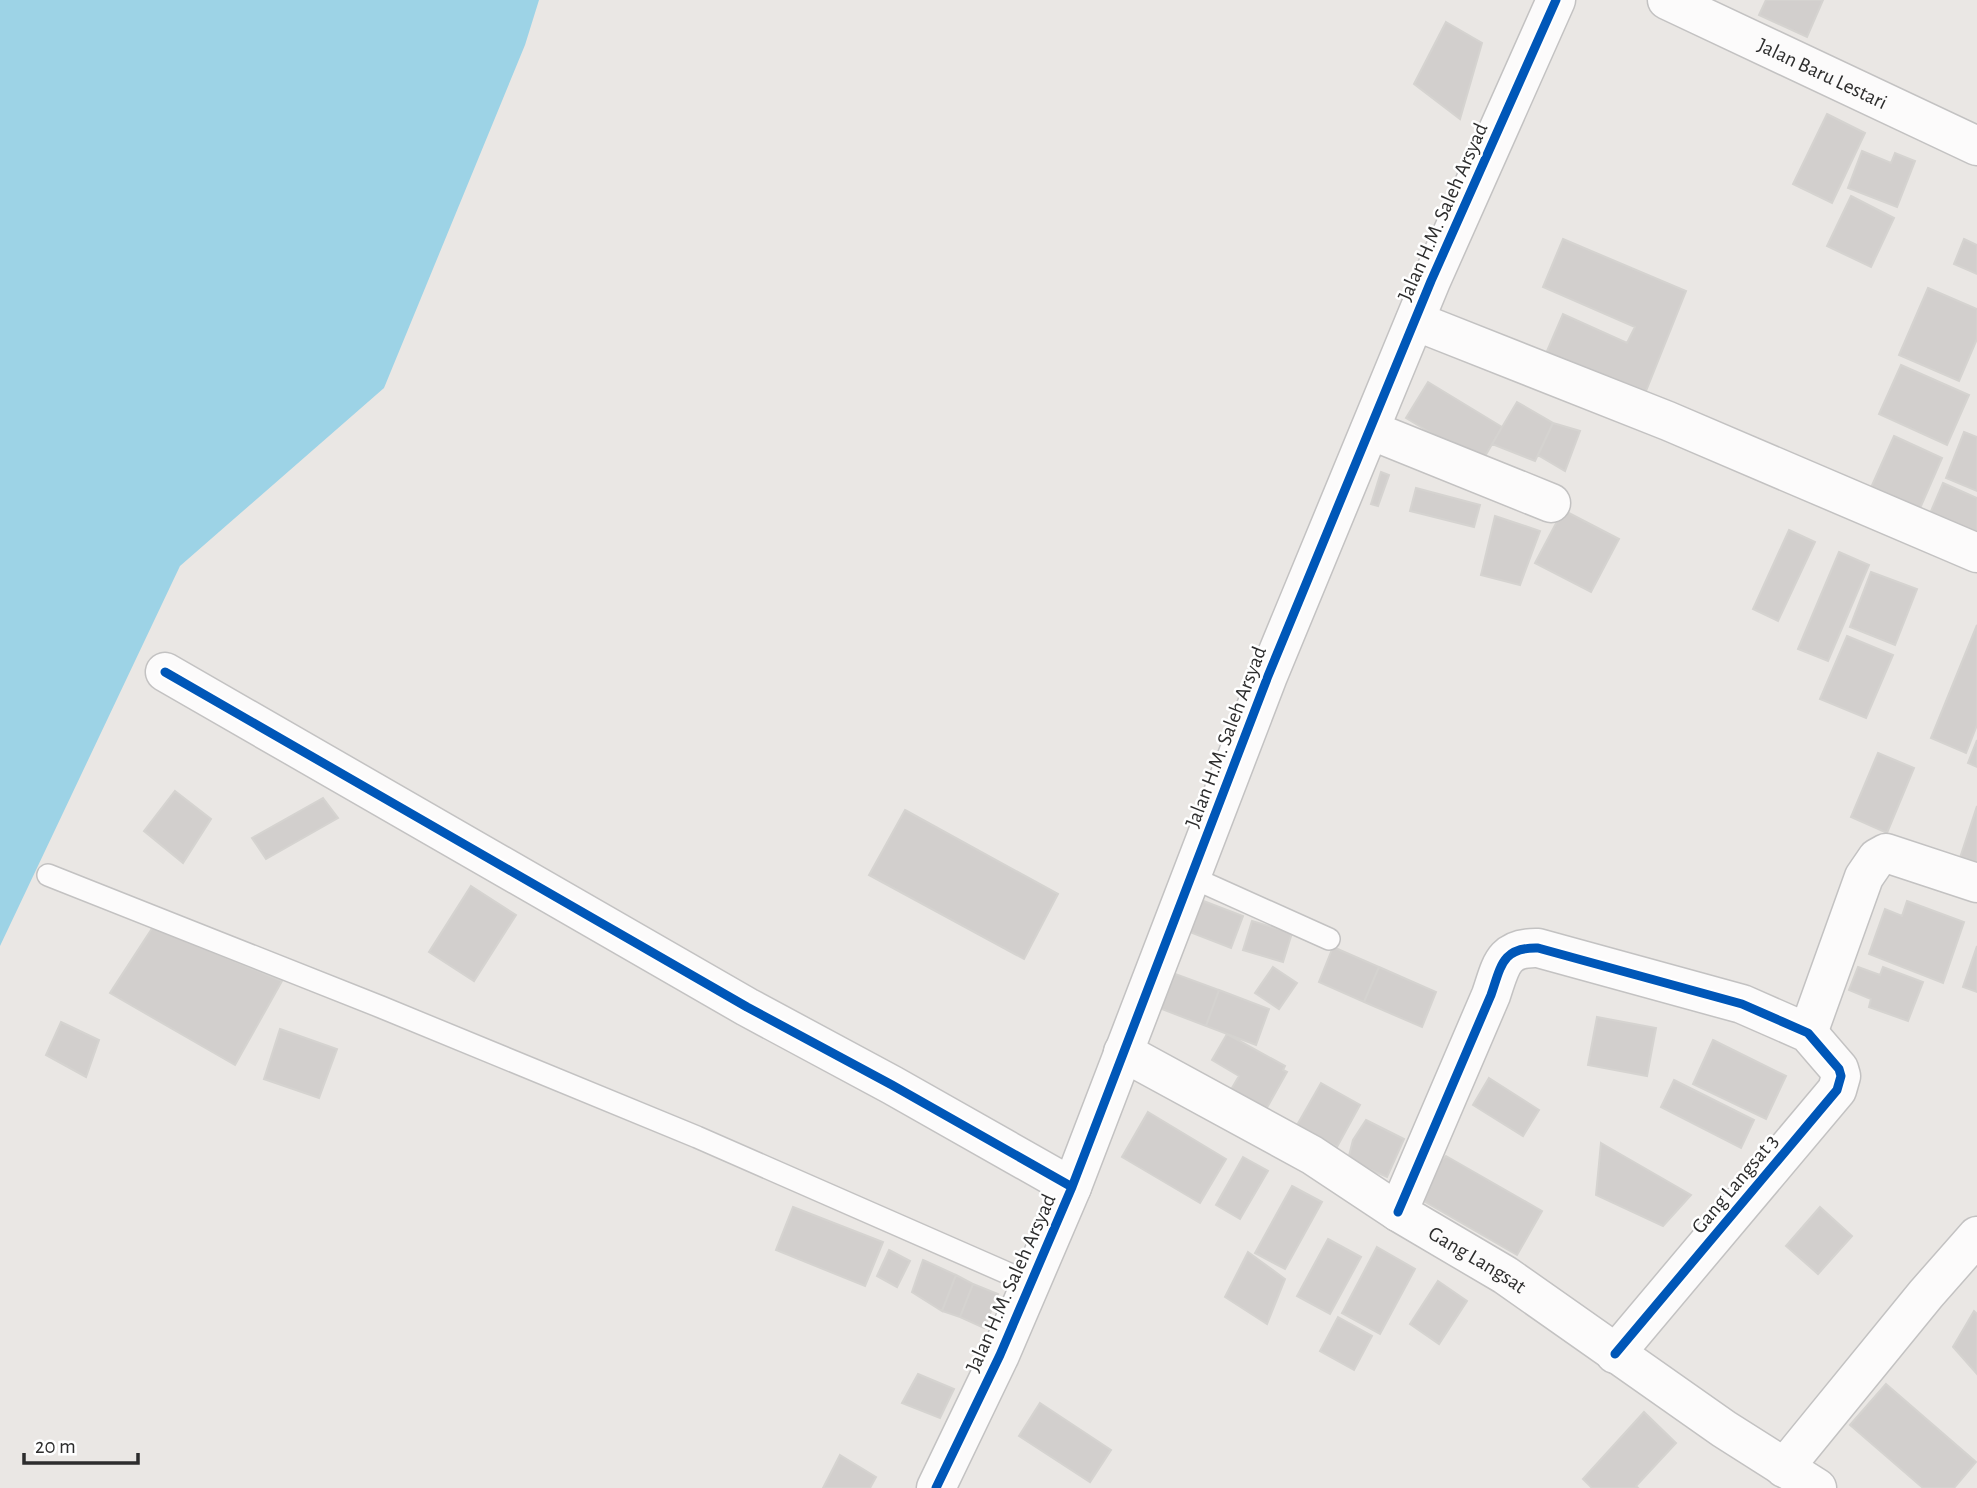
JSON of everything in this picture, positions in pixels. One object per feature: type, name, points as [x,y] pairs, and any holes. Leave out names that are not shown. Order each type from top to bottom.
[{"type":"street","name":"Jalan H.M. Saleh Arsyad","points":[[936,1488],[1000,1355],[1072,1187],[1268,676],[1415,321],[1556,0]]},
{"type":"street","name":"Jalan Baru Lestari","points":[[1667,0],[1977,146]]},
{"type":"street","points":[[1415,321],[1668,421],[1977,553]]},
{"type":"street","points":[[1370,430],[1551,503]]},
{"type":"street","points":[[165,672],[747,1007],[1072,1187]]},
{"type":"street","points":[[1398,1212],[1491,995],[1503,959],[1520,948],[1538,948],[1742,1004],[1808,1033],[1864,877],[1877,858],[1886,853],[1977,883]]},
{"type":"street","name":"Gang Langsat 3","points":[[1615,1354],[1837,1090],[1841,1076],[1839,1069],[1808,1033]]},
{"type":"street","name":"Gang Langsat","points":[[1123,1052],[1312,1155],[1398,1212],[1505,1275],[1615,1354],[1817,1488]]},
{"type":"street","points":[[1784,1468],[1926,1294],[1977,1236]]},
{"type":"lane","points":[[48,875],[659,1121],[1030,1283]]},
{"type":"lane","points":[[1191,877],[1329,939]]},
{"type":"water","points":[[0,0],[539,0],[525,45],[384,388],[180,566],[0,946]]},
{"type":"building","points":[[1766,0],[1823,0],[1807,37],[1759,15]]},
{"type":"building","points":[[1446,22],[1482,43],[1460,119],[1414,84]]},
{"type":"building","points":[[1827,114],[1865,133],[1832,203],[1793,184]]},
{"type":"building","points":[[1862,151],[1891,163],[1895,153],[1915,161],[1897,207],[1848,188]]},
{"type":"building","points":[[1851,196],[1894,218],[1871,267],[1827,246]]},
{"type":"building","points":[[1563,239],[1686,291],[1642,401],[1544,358],[1563,314],[1627,343],[1635,327],[1543,287]]},
{"type":"building","points":[[1964,239],[1977,245],[1977,274],[1954,264]]},
{"type":"building","points":[[1928,288],[1977,309],[1977,339],[1959,381],[1899,355]]},
{"type":"building","points":[[1901,365],[1969,395],[1947,445],[1879,414]]},
{"type":"building","points":[[1428,382],[1502,427],[1481,463],[1406,418]]},
{"type":"building","points":[[1517,402],[1553,423],[1535,461],[1492,444]]},
{"type":"building","points":[[1553,423],[1580,431],[1565,471],[1538,455]]},
{"type":"building","points":[[1964,432],[1977,437],[1977,491],[1946,478]]},
{"type":"building","points":[[1894,436],[1942,458],[1914,522],[1865,501]]},
{"type":"building","points":[[1381,472],[1389,475],[1378,506],[1371,504]]},
{"type":"building","points":[[1943,483],[1977,498],[1977,538],[1926,523]]},
{"type":"building","points":[[1416,488],[1480,505],[1474,527],[1410,511]]},
{"type":"building","points":[[1563,510],[1619,539],[1591,592],[1535,563]]},
{"type":"building","points":[[1495,516],[1540,531],[1520,585],[1481,575]]},
{"type":"building","points":[[1789,530],[1815,542],[1778,621],[1753,609]]},
{"type":"building","points":[[1839,552],[1869,565],[1828,661],[1798,649]]},
{"type":"building","points":[[1871,572],[1917,589],[1895,645],[1850,627]]},
{"type":"building","points":[[1977,625],[1977,725],[1966,753],[1931,738]]},
{"type":"building","points":[[1847,636],[1893,655],[1866,718],[1820,699]]},
{"type":"building","points":[[1977,740],[1977,767],[1968,763]]},
{"type":"building","points":[[1878,753],[1914,768],[1887,833],[1851,817]]},
{"type":"building","points":[[175,791],[211,819],[183,863],[144,831]]},
{"type":"building","points":[[323,798],[338,818],[266,859],[252,838]]},
{"type":"building","points":[[1977,806],[1977,876],[1956,870]]},
{"type":"building","points":[[905,810],[1058,894],[1024,959],[869,875]]},
{"type":"building","points":[[471,886],[516,915],[474,981],[429,952]]},
{"type":"building","points":[[1193,897],[1243,916],[1231,948],[1182,929]]},
{"type":"building","points":[[1907,901],[1964,922],[1943,983],[1869,954],[1885,909],[1902,916]]},
{"type":"building","points":[[1252,921],[1292,933],[1283,962],[1243,950]]},
{"type":"building","points":[[153,927],[282,981],[235,1065],[110,993]]},
{"type":"building","points":[[1977,946],[1977,992],[1963,987]]},
{"type":"building","points":[[1333,947],[1379,967],[1364,1002],[1319,982]]},
{"type":"building","points":[[1273,967],[1297,983],[1279,1009],[1255,993]]},
{"type":"building","points":[[1379,967],[1436,992],[1422,1027],[1364,1002]]},
{"type":"building","points":[[1858,967],[1880,975],[1883,967],[1923,982],[1908,1021],[1869,1007],[1871,999],[1849,990]]},
{"type":"building","points":[[1167,971],[1219,990],[1206,1026],[1154,1006]]},
{"type":"building","points":[[1219,990],[1269,1009],[1256,1045],[1206,1026]]},
{"type":"building","points":[[1597,1017],[1656,1028],[1647,1076],[1588,1065]]},
{"type":"building","points":[[61,1022],[99,1040],[86,1077],[46,1055]]},
{"type":"building","points":[[280,1029],[337,1049],[319,1098],[264,1079]]},
{"type":"building","points":[[1227,1034],[1285,1066],[1283,1070],[1287,1072],[1260,1120],[1225,1100],[1239,1076],[1212,1060]]},
{"type":"building","points":[[1713,1040],[1786,1076],[1766,1119],[1693,1084]]},
{"type":"building","points":[[1489,1078],[1539,1110],[1523,1136],[1473,1105]]},
{"type":"building","points":[[1674,1080],[1754,1120],[1741,1148],[1661,1107]]},
{"type":"building","points":[[1321,1083],[1360,1105],[1337,1147],[1297,1125]]},
{"type":"building","points":[[1148,1112],[1226,1159],[1200,1203],[1122,1157]]},
{"type":"building","points":[[1366,1120],[1404,1139],[1387,1177],[1348,1160],[1353,1140]]},
{"type":"building","points":[[1601,1143],[1691,1195],[1663,1226],[1596,1195]]},
{"type":"building","points":[[1446,1156],[1542,1211],[1517,1255],[1422,1200],[1430,1172]]},
{"type":"building","points":[[1243,1157],[1268,1171],[1240,1219],[1216,1205]]},
{"type":"building","points":[[1292,1186],[1322,1202],[1285,1269],[1255,1253]]},
{"type":"building","points":[[793,1207],[883,1242],[865,1286],[776,1250]]},
{"type":"building","points":[[1820,1207],[1852,1236],[1818,1274],[1786,1246]]},
{"type":"building","points":[[1328,1239],[1361,1257],[1330,1314],[1297,1296]]},
{"type":"building","points":[[1377,1247],[1415,1269],[1380,1334],[1342,1313]]},
{"type":"building","points":[[889,1250],[910,1261],[897,1287],[877,1276]]},
{"type":"building","points":[[1248,1252],[1285,1279],[1267,1324],[1225,1297]]},
{"type":"building","points":[[923,1260],[956,1275],[942,1311],[912,1292]]},
{"type":"building","points":[[956,1275],[973,1284],[960,1317],[942,1311]]},
{"type":"building","points":[[1438,1281],[1467,1301],[1439,1344],[1410,1324]]},
{"type":"building","points":[[973,1284],[998,1294],[984,1328],[960,1317]]},
{"type":"building","points":[[1974,1311],[1977,1314],[1977,1374],[1953,1347]]},
{"type":"building","points":[[1338,1317],[1372,1336],[1354,1370],[1320,1351]]},
{"type":"building","points":[[918,1374],[954,1389],[940,1418],[902,1403]]},
{"type":"building","points":[[1886,1384],[1976,1462],[1954,1488],[1923,1488],[1850,1425]]},
{"type":"building","points":[[1040,1403],[1111,1450],[1090,1482],[1019,1436]]},
{"type":"building","points":[[1644,1412],[1676,1443],[1636,1486],[1638,1488],[1592,1488],[1583,1479]]},
{"type":"building","points":[[840,1455],[876,1477],[870,1488],[823,1488]]},
{"type":"cycle path","points":[[936,1488],[1000,1355],[1072,1187],[1268,676],[1431,281],[1556,0]]},
{"type":"cycle path","points":[[165,672],[747,1007],[1072,1187]]},
{"type":"cycle path","points":[[1398,1212],[1501,967],[1505,960],[1517,951],[1538,948],[1742,1004],[1808,1033],[1839,1069],[1841,1076],[1837,1090],[1615,1354]]}]
